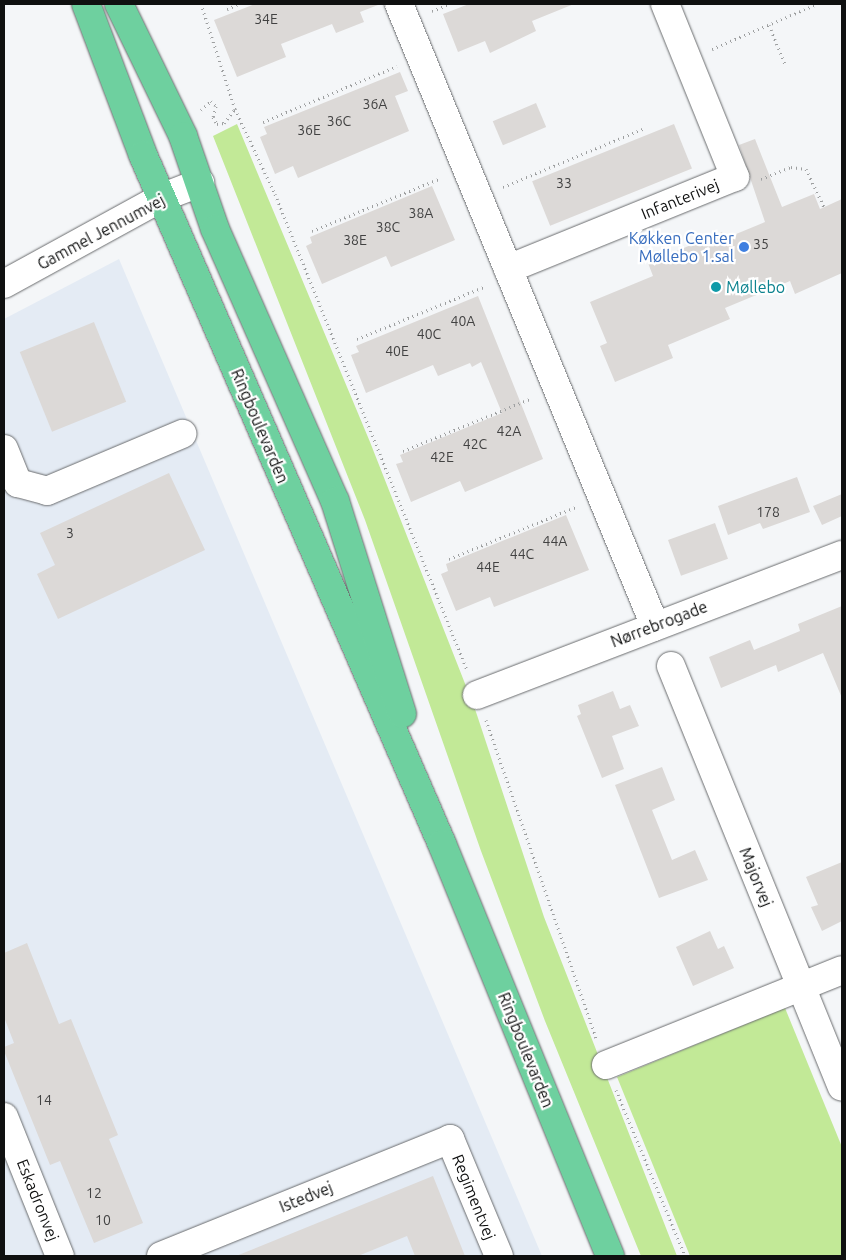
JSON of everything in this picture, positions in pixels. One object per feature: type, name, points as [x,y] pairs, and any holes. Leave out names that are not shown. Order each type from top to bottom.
[{"type":"main road","name":"Ringboulevarden","points":[[86,4],[143,155],[163,197],[304,529],[442,844],[610,1256]]},
{"type":"main road","name":"Ringboulevarden","points":[[119,4],[183,136],[215,229],[335,501],[442,844]]},
{"type":"street","points":[[399,4],[655,626]]},
{"type":"street","name":"Infanterivej","points":[[509,272],[735,177],[665,4]]},
{"type":"street","name":"Gammel Jennumvej","points":[[4,284],[163,197],[200,183]]},
{"type":"street","points":[[4,449],[18,484],[47,491],[182,434]]},
{"type":"street","name":"Nørrebrogade","points":[[477,695],[842,555]]},
{"type":"street","name":"Majorvej","points":[[671,666],[842,1088]]},
{"type":"street","points":[[606,1065],[842,970]]},
{"type":"street","name":"Eskadronvej","points":[[4,1117],[60,1256]]},
{"type":"street","name":"Istedvej","points":[[161,1256],[450,1138]]},
{"type":"street","name":"Regimentvej","points":[[450,1138],[498,1256]]},
{"type":"path","points":[[183,136],[200,129],[198,115],[202,106],[210,102],[216,106],[213,117],[217,124],[224,123],[235,109],[201,4]]},
{"type":"path","points":[[227,9],[239,4]]},
{"type":"path","points":[[687,58],[817,4]]},
{"type":"path","points":[[769,25],[785,64]]},
{"type":"path","points":[[263,122],[421,57]]},
{"type":"path","points":[[478,197],[645,128]]},
{"type":"path","points":[[735,177],[746,185],[790,167],[806,169],[825,209]]},
{"type":"path","points":[[312,231],[466,168]]},
{"type":"path","points":[[357,340],[509,272]]},
{"type":"path","points":[[404,451],[557,388]]},
{"type":"path","points":[[449,559],[602,496]]},
{"type":"shaded area","points":[[119,259],[542,1256],[4,1256],[4,319]]},
{"type":"green space","points":[[237,124],[370,442],[475,709],[544,917],[677,1256],[641,1256],[545,1021],[481,851],[365,520],[213,136]]},
{"type":"green space","points":[[785,1008],[842,1147],[842,1256],[690,1256],[617,1077]]},
{"type":"building","points":[[255,4],[378,5],[360,12],[364,22],[336,33],[332,24],[281,44],[286,57],[237,77],[214,20]]},
{"type":"building","points":[[469,4],[574,4],[532,21],[536,31],[490,53],[485,41],[458,52],[443,14]]},
{"type":"building","points":[[400,72],[408,91],[395,96],[409,131],[298,178],[293,166],[275,174],[260,137],[267,134],[264,127]]},
{"type":"building","points":[[536,103],[546,127],[503,145],[493,121]]},
{"type":"building","points":[[674,124],[692,169],[550,226],[532,181]]},
{"type":"building","name":"Møllebo","points":[[755,139],[782,207],[814,194],[820,209],[842,199],[842,273],[795,294],[790,281],[725,308],[730,319],[668,345],[673,358],[615,382],[600,346],[607,343],[590,302],[653,276],[648,263],[722,232],[724,239],[765,222],[739,145]]},
{"type":"building","points":[[432,186],[455,240],[391,267],[386,256],[322,284],[306,246],[312,243],[310,237]]},
{"type":"building","points":[[478,296],[543,459],[465,492],[460,481],[411,502],[396,464],[403,462],[400,455],[502,413],[481,362],[472,367],[470,363],[438,376],[433,365],[366,393],[351,355],[359,352],[356,346]]},
{"type":"building","points":[[94,322],[126,402],[52,432],[20,352]]},
{"type":"building","points":[[169,473],[205,550],[58,619],[37,574],[55,565],[40,533]]},
{"type":"building","points":[[797,477],[810,512],[763,529],[760,523],[728,535],[718,506]]},
{"type":"building","points":[[842,494],[842,516],[822,525],[813,506]]},
{"type":"building","points":[[566,515],[589,570],[494,607],[490,597],[456,611],[441,574],[448,571],[446,564]]},
{"type":"building","points":[[715,523],[728,559],[681,576],[668,540]]},
{"type":"building","points":[[842,606],[842,698],[823,653],[778,672],[776,665],[721,688],[709,657],[750,640],[754,650],[800,631],[798,624]]},
{"type":"building","points":[[613,691],[620,709],[630,705],[639,726],[612,736],[624,769],[602,778],[577,716],[581,714],[578,705]]},
{"type":"building","points":[[662,767],[675,800],[652,810],[672,860],[695,850],[708,880],[659,898],[615,785]]},
{"type":"building","points":[[842,862],[842,921],[822,931],[811,907],[818,905],[806,877]]},
{"type":"building","points":[[710,931],[718,949],[724,946],[734,968],[693,986],[676,947]]},
{"type":"building","points":[[27,943],[59,1024],[71,1019],[118,1135],[109,1139],[143,1223],[94,1243],[60,1161],[50,1165],[4,1051],[4,1047],[14,1043],[4,1017],[4,953]]},
{"type":"building","points":[[433,1176],[465,1256],[415,1256],[407,1236],[358,1256],[236,1256]]},
{"type":"place","name":"Køkken Center Møllebo 1.sal","points":[[744,247]]},
{"type":"place","name":"Møllebo","points":[[716,287]]}]
